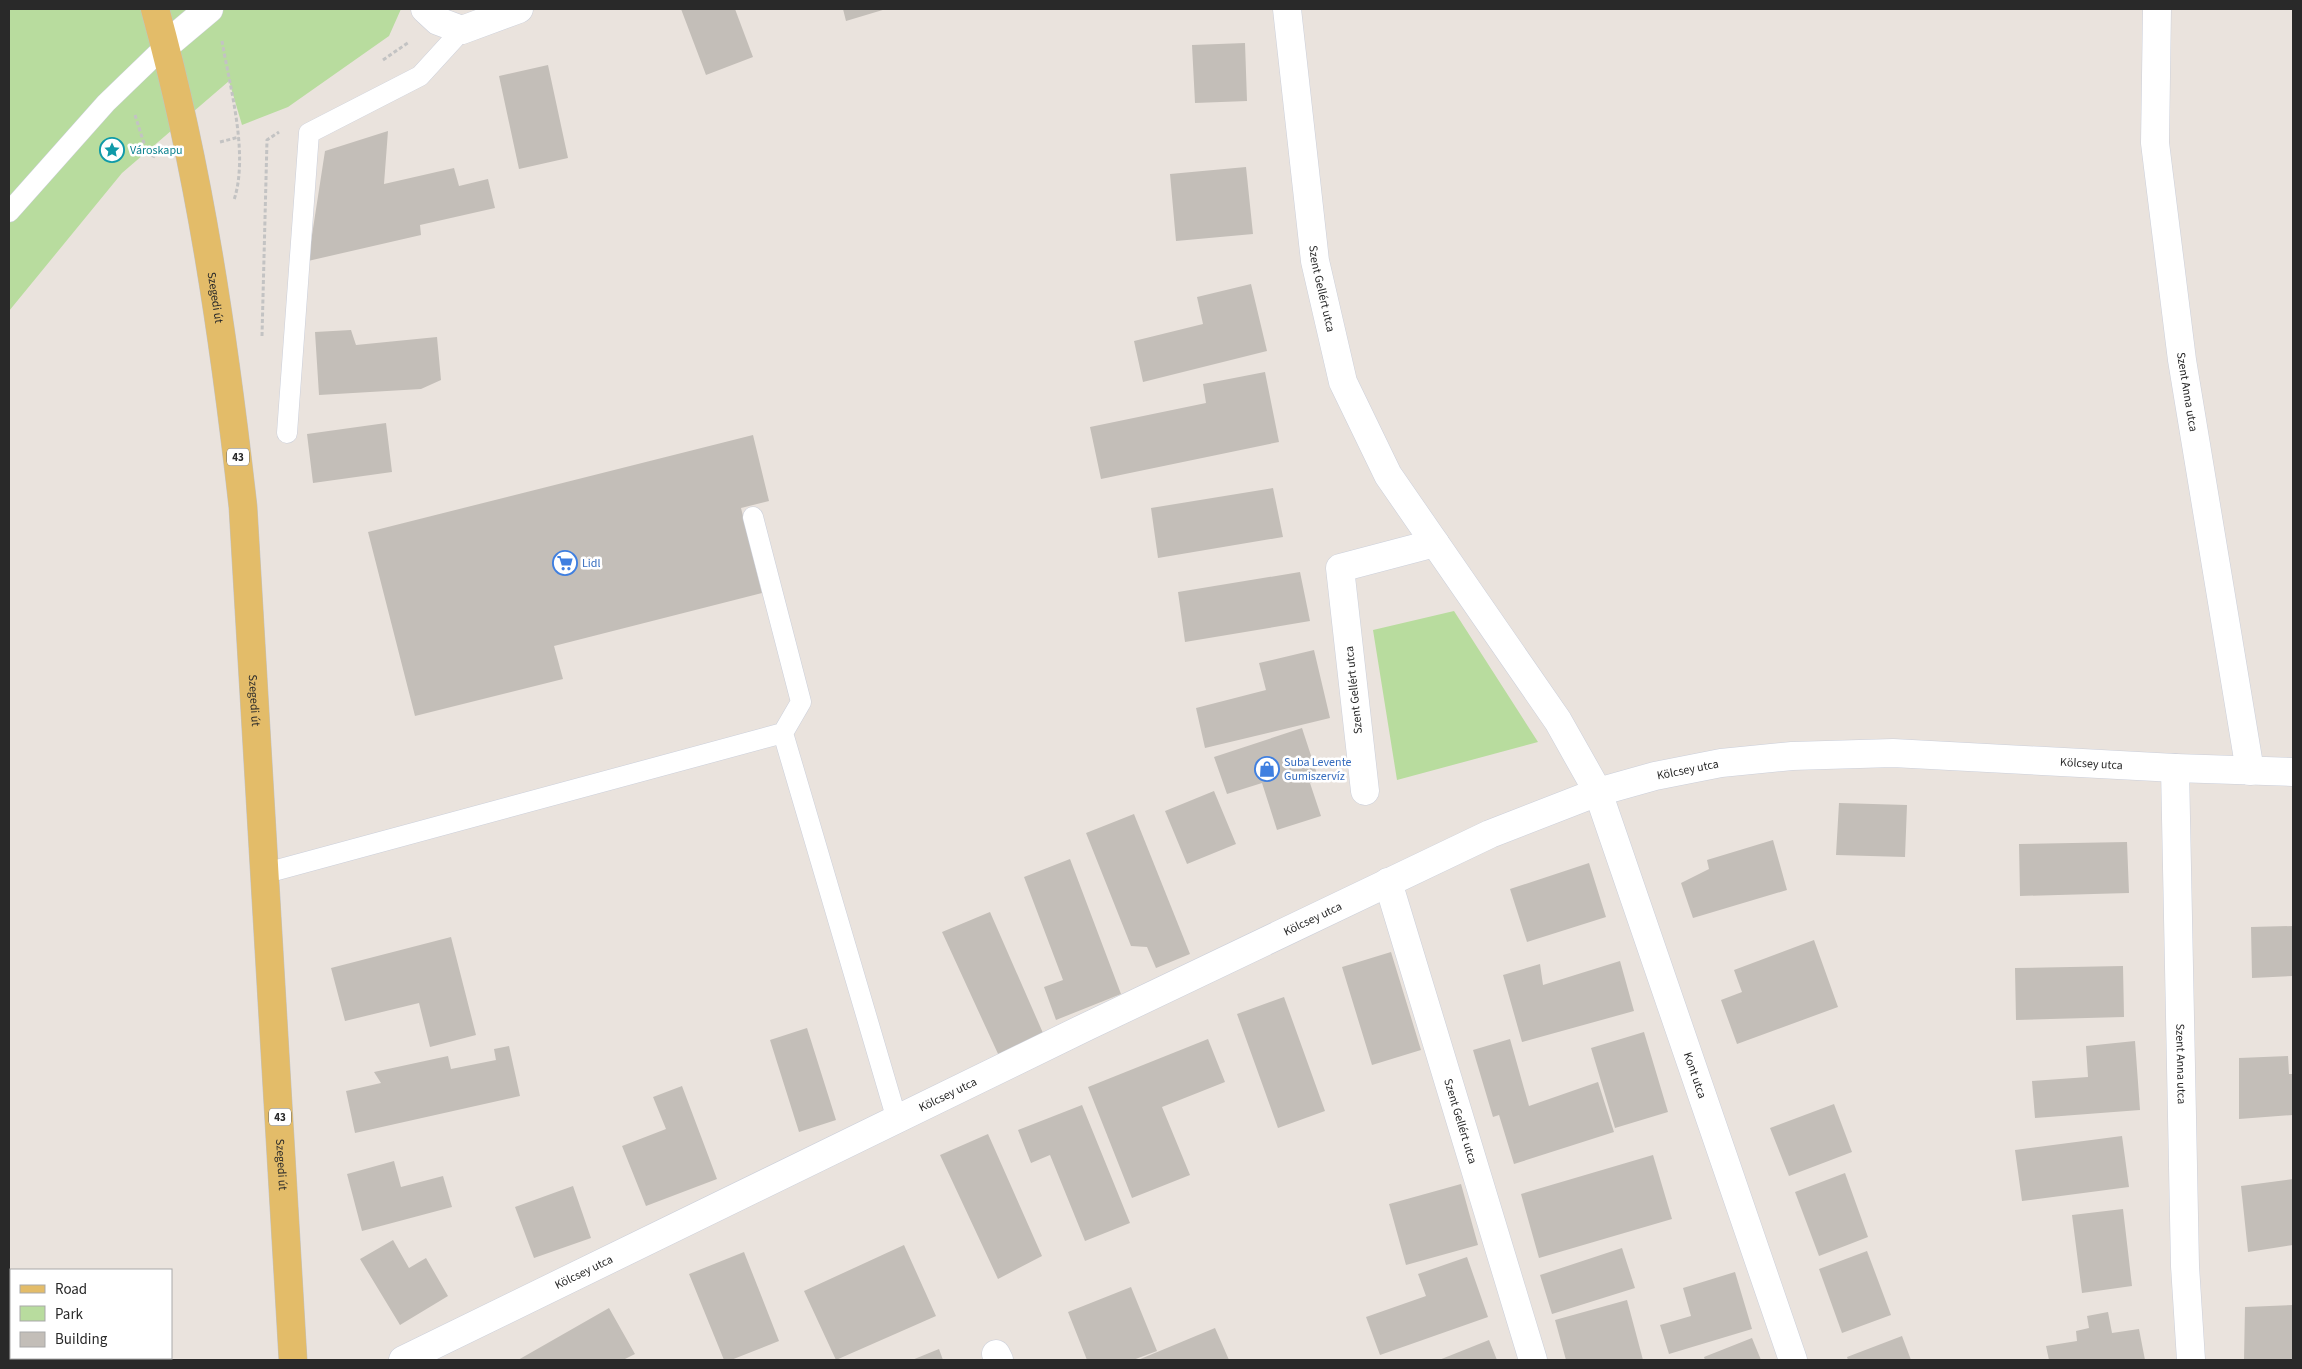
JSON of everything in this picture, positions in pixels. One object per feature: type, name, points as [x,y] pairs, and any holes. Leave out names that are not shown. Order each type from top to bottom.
[{"type":"main road","name":"43","points":[[155,9],[165,46]]},
{"type":"main road","name":"Szegedi út","points":[[165,46],[201,206],[232,406],[243,507],[266,873],[293,1360]]},
{"type":"street","points":[[425,9],[438,21],[462,30],[519,9]]},
{"type":"street","name":"Szent Gellért utca","points":[[1287,9],[1315,261],[1343,382],[1388,475],[1558,721],[1598,792]]},
{"type":"street","name":"Szent Anna utca","points":[[2157,9],[2155,143],[2157,163],[2182,360],[2250,771]]},
{"type":"street","points":[[165,46],[207,10]]},
{"type":"street","name":"Szent Gellért utca","points":[[1365,791],[1340,568],[1435,543]]},
{"type":"street","name":"Kölcsey utca","points":[[404,1360],[1388,882],[1490,834],[1598,792],[1655,776],[1721,763],[1792,756],[1893,753],[2175,768],[2293,772]]},
{"type":"street","name":"Szent Anna utca","points":[[2175,768],[2185,1266],[2191,1360]]},
{"type":"street","name":"Kont utca","points":[[1598,792],[1793,1360]]},
{"type":"street","name":"Szent Gellért utca","points":[[1388,882],[1533,1360]]},
{"type":"lane","points":[[288,433],[309,133],[420,76],[462,30]]},
{"type":"lane","points":[[9,212],[106,103],[165,46]]},
{"type":"lane","points":[[266,873],[783,733],[801,702],[753,518]]},
{"type":"lane","points":[[783,733],[897,1120]]},
{"type":"path","points":[[207,10],[221,36],[239,138]]},
{"type":"green space","points":[[9,9],[401,9],[389,36],[288,107],[242,125],[229,81],[122,173],[9,311]]},
{"type":"green space","points":[[1454,611],[1538,742],[1397,780],[1373,630]]},
{"type":"building","points":[[681,9],[735,9],[753,57],[706,75]]},
{"type":"building","points":[[843,9],[886,9],[846,21]]},
{"type":"building","points":[[1245,43],[1247,101],[1195,103],[1192,45]]},
{"type":"building","points":[[548,65],[568,158],[519,169],[499,76]]},
{"type":"building","points":[[388,131],[384,184],[454,168],[459,186],[488,179],[495,208],[420,225],[421,235],[308,261],[325,151]]},
{"type":"building","points":[[1246,167],[1253,234],[1176,241],[1170,174]]},
{"type":"building","points":[[1251,284],[1267,351],[1143,382],[1134,341],[1203,324],[1197,297]]},
{"type":"building","points":[[351,330],[356,345],[437,337],[441,380],[421,389],[319,395],[315,332]]},
{"type":"building","points":[[1265,372],[1279,442],[1101,479],[1090,427],[1206,403],[1203,384]]},
{"type":"building","points":[[386,423],[392,472],[313,483],[307,434]]},
{"type":"building","name":"Lidl","points":[[753,435],[769,501],[741,508],[762,593],[554,646],[563,679],[415,716],[368,532]]},
{"type":"building","points":[[1273,488],[1283,537],[1158,558],[1151,508]]},
{"type":"building","points":[[1300,572],[1310,621],[1185,642],[1178,592]]},
{"type":"building","points":[[1314,650],[1330,718],[1205,748],[1196,708],[1266,690],[1259,663]]},
{"type":"building","name":"Suba Levente Gumiszervíz","points":[[1302,728],[1319,780],[1310,783],[1321,816],[1277,830],[1262,783],[1227,794],[1214,757]]},
{"type":"building","points":[[1214,791],[1236,844],[1187,864],[1165,811]]},
{"type":"building","points":[[1839,803],[1907,805],[1905,857],[1836,855]]},
{"type":"building","points":[[1134,814],[1190,954],[1156,968],[1147,947],[1131,946],[1086,833]]},
{"type":"building","points":[[1773,840],[1787,890],[1693,918],[1681,883],[1709,869],[1707,860]]},
{"type":"building","points":[[2127,842],[2129,893],[2020,896],[2019,844]]},
{"type":"building","points":[[1070,859],[1121,994],[1056,1020],[1044,987],[1063,980],[1024,877]]},
{"type":"building","points":[[1589,863],[1606,917],[1527,942],[1510,889]]},
{"type":"building","points":[[990,912],[1043,1033],[999,1056],[942,932]]},
{"type":"building","points":[[2293,926],[2293,976],[2252,978],[2251,927]]},
{"type":"building","points":[[451,937],[476,1035],[430,1047],[419,1003],[345,1021],[331,968]]},
{"type":"building","points":[[1814,940],[1838,1007],[1737,1044],[1721,1000],[1742,992],[1734,970]]},
{"type":"building","points":[[1391,952],[1421,1050],[1372,1065],[1342,967]]},
{"type":"building","points":[[1620,961],[1634,1011],[1522,1042],[1503,975],[1540,964],[1543,985]]},
{"type":"building","points":[[2123,966],[2124,1017],[2016,1020],[2015,968]]},
{"type":"building","points":[[1284,997],[1325,1111],[1278,1128],[1237,1014]]},
{"type":"building","points":[[807,1028],[836,1120],[799,1132],[770,1040]]},
{"type":"building","points":[[1644,1032],[1668,1112],[1615,1128],[1591,1048]]},
{"type":"building","points":[[1208,1039],[1225,1082],[1162,1107],[1190,1175],[1132,1198],[1088,1087]]},
{"type":"building","points":[[1510,1039],[1529,1106],[1598,1082],[1614,1132],[1514,1164],[1499,1115],[1493,1117],[1473,1050]]},
{"type":"building","points":[[2135,1041],[2140,1110],[2035,1118],[2032,1081],[2088,1077],[2086,1046]]},
{"type":"building","points":[[509,1046],[520,1096],[355,1133],[346,1091],[381,1083],[374,1072],[448,1056],[451,1069],[496,1060],[494,1049]]},
{"type":"building","points":[[2288,1056],[2289,1074],[2293,1074],[2293,1115],[2239,1119],[2239,1058]]},
{"type":"building","points":[[682,1086],[717,1179],[646,1206],[622,1146],[666,1129],[653,1097]]},
{"type":"building","points":[[1834,1104],[1852,1152],[1789,1176],[1770,1128]]},
{"type":"building","points":[[1082,1105],[1130,1223],[1085,1241],[1050,1155],[1031,1163],[1018,1130]]},
{"type":"building","points":[[988,1134],[1042,1256],[998,1279],[940,1155]]},
{"type":"building","points":[[2122,1136],[2129,1187],[2022,1201],[2015,1150]]},
{"type":"building","points":[[1653,1155],[1672,1219],[1539,1258],[1521,1194]]},
{"type":"building","points":[[394,1161],[401,1187],[443,1176],[452,1207],[362,1231],[347,1174]]},
{"type":"building","points":[[1845,1173],[1868,1237],[1819,1256],[1795,1192]]},
{"type":"building","points":[[2293,1179],[2293,1245],[2248,1252],[2241,1186]]},
{"type":"building","points":[[1461,1184],[1478,1245],[1406,1265],[1389,1204]]},
{"type":"building","points":[[573,1186],[591,1238],[534,1258],[515,1207]]},
{"type":"building","points":[[2123,1209],[2132,1286],[2082,1293],[2072,1215]]},
{"type":"building","points":[[393,1240],[409,1268],[426,1258],[448,1296],[400,1325],[360,1259]]},
{"type":"building","points":[[904,1245],[936,1316],[836,1360],[804,1291]]},
{"type":"building","points":[[1622,1248],[1635,1288],[1552,1314],[1540,1275]]},
{"type":"building","points":[[1867,1251],[1891,1315],[1842,1333],[1819,1269]]},
{"type":"building","points":[[744,1252],[779,1341],[731,1360],[724,1360],[689,1274]]},
{"type":"building","points":[[1467,1257],[1488,1317],[1380,1355],[1366,1317],[1426,1296],[1418,1274]]},
{"type":"building","points":[[1735,1272],[1752,1329],[1669,1354],[1660,1325],[1691,1316],[1683,1288]]},
{"type":"building","points":[[1131,1287],[1157,1351],[1133,1360],[1087,1360],[1068,1312]]},
{"type":"building","points":[[1627,1300],[1643,1360],[1566,1360],[1555,1320]]},
{"type":"building","points":[[2293,1305],[2293,1360],[2244,1360],[2245,1307]]},
{"type":"building","points":[[609,1308],[635,1354],[623,1360],[518,1360]]},
{"type":"building","points":[[2108,1312],[2112,1333],[2139,1329],[2145,1360],[2049,1360],[2046,1346],[2077,1341],[2076,1331],[2089,1328],[2087,1316]]},
{"type":"building","points":[[1215,1328],[1229,1360],[1138,1360]]},
{"type":"building","points":[[1902,1336],[1911,1360],[1848,1360],[1847,1357]]},
{"type":"building","points":[[1752,1338],[1761,1360],[1705,1360],[1704,1357]]},
{"type":"building","points":[[1489,1340],[1497,1360],[1439,1360]]},
{"type":"building","points":[[939,1349],[943,1360],[912,1360]]},
{"type":"place","name":"Városkapu","points":[[112,150]]},
{"type":"place","name":"Lidl","points":[[565,563]]},
{"type":"place","name":"Suba Levente Gumiszervíz","points":[[1267,769]]}]
